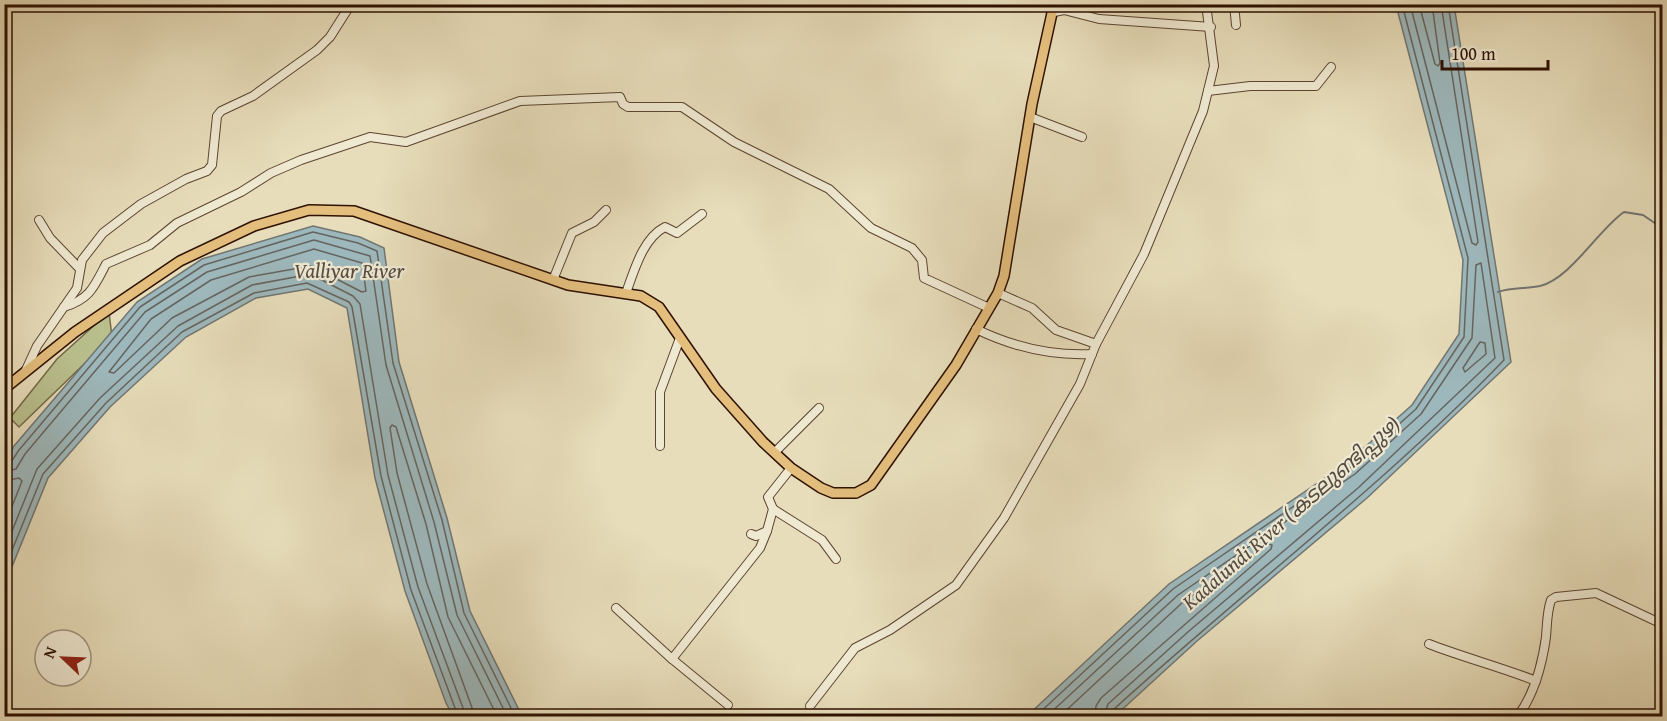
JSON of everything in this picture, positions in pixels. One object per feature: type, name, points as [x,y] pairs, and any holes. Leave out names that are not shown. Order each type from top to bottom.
[{"type":"main road","points":[[5,389],[75,332],[180,261],[254,226],[309,210],[354,211],[568,285],[641,296],[659,307],[741,419],[791,468],[833,493],[856,493],[872,485],[956,365],[998,293],[1004,276],[1019,196],[1030,117],[1054,8]]},
{"type":"street","points":[[21,378],[37,346],[76,288],[79,268],[91,247],[103,233],[135,209],[186,179],[207,171],[212,165],[217,116],[221,111],[253,96],[317,50],[330,37],[351,4]]},
{"type":"street","points":[[810,706],[855,648],[890,630],[956,585],[1004,518],[1080,384],[1096,344],[1144,254],[1203,111],[1214,66],[1211,27],[1206,4]]},
{"type":"street","points":[[1234,4],[1236,25]]},
{"type":"street","points":[[1054,8],[1099,19],[1211,27]]},
{"type":"street","points":[[1208,91],[1250,86],[1316,86],[1331,67]]},
{"type":"street","points":[[64,307],[81,302],[93,289],[106,264],[150,245],[177,223],[241,192],[271,173],[301,159],[370,137],[406,142],[520,101],[620,97],[623,104],[628,107],[682,107],[734,142],[829,189],[871,228],[912,248],[922,260],[924,278],[989,308]]},
{"type":"street","points":[[1030,117],[1082,138]]},
{"type":"street","points":[[553,280],[572,233],[594,222],[606,210]]},
{"type":"street","points":[[626,293],[635,268],[655,232],[665,227],[677,233],[702,214]]},
{"type":"street","points":[[39,219],[50,238],[79,268]]},
{"type":"street","points":[[998,293],[1032,308],[1056,330],[1096,344]]},
{"type":"street","points":[[976,329],[1005,343],[1034,350],[1070,355],[1092,354]]},
{"type":"street","points":[[660,446],[660,392],[680,338]]},
{"type":"street","points":[[775,452],[819,408]]},
{"type":"street","points":[[791,468],[768,497],[773,509],[822,540],[836,559]]},
{"type":"street","points":[[672,659],[760,548],[773,509]]},
{"type":"street","points":[[751,534],[756,536],[767,531]]},
{"type":"street","points":[[1518,717],[1527,704],[1543,659],[1550,603],[1556,597],[1596,593],[1662,624]]},
{"type":"street","points":[[616,608],[672,659],[728,705]]},
{"type":"street","points":[[1430,644],[1461,657],[1495,664],[1536,681]]},
{"type":"green space","points":[[109,312],[112,337],[19,427],[10,418],[57,359]]},
{"type":"water","name":"Kadalundi River (കടലുണ്ടിപ്പുഴ)","points":[[1396,5],[1454,5],[1511,362],[1367,498],[1197,641],[1115,716],[1027,716],[1169,584],[1347,463],[1412,405],[1459,334],[1463,260]]},
{"type":"water","name":"Valliyar River","points":[[313,226],[360,237],[384,248],[399,362],[447,518],[470,611],[522,716],[453,716],[446,703],[405,591],[375,478],[347,308],[308,289],[256,298],[186,337],[110,407],[48,478],[5,584],[5,463],[14,446],[137,302],[202,259]]},
{"type":"waterway","points":[[1498,292],[1540,286],[1563,274],[1624,212],[1643,215],[1662,228]]}]
